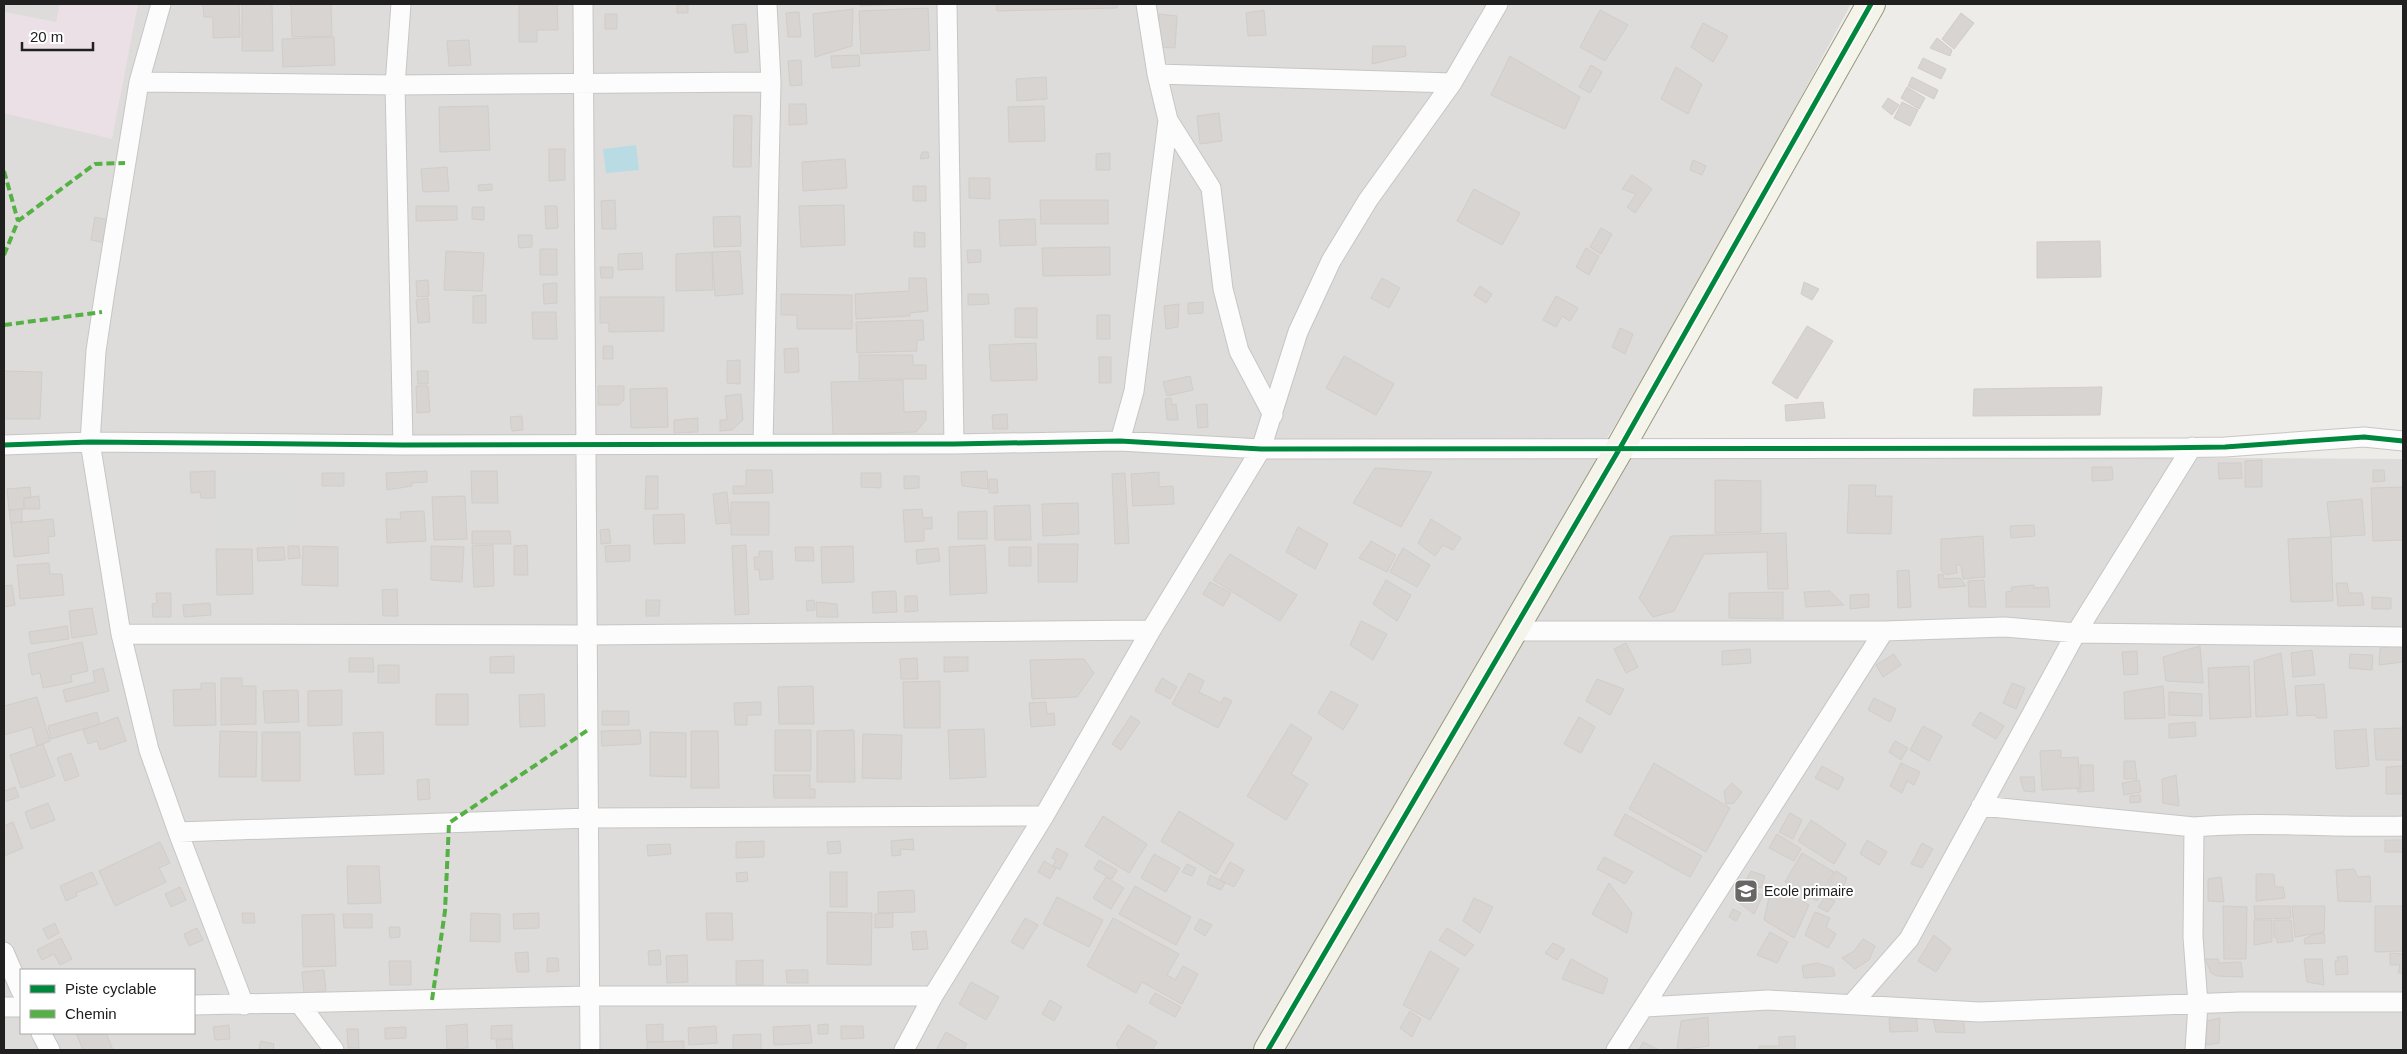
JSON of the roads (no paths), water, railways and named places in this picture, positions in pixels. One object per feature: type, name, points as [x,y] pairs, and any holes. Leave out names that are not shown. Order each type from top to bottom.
[{"type":"street","points":[[162,4],[139,82],[96,352],[90,442],[121,634],[149,750],[244,1005]]},
{"type":"street","points":[[401,4],[395,85],[403,445]]},
{"type":"street","points":[[583,4],[590,1050]]},
{"type":"street","points":[[763,444],[771,82],[767,4]]},
{"type":"street","points":[[947,4],[954,444]]},
{"type":"street","points":[[1146,4],[1157,74],[1168,120],[1211,188],[1223,289],[1239,351],[1274,416]]},
{"type":"street","points":[[904,1050],[933,996],[1044,816],[1151,630],[1261,449],[1274,416],[1298,332],[1331,262],[1368,200],[1452,83],[1498,4]]},
{"type":"street","points":[[1268,1050],[1620,448],[1871,4]]},
{"type":"street","points":[[1157,74],[1452,83]]},
{"type":"street","points":[[139,82],[395,85],[771,82]]},
{"type":"street","points":[[1120,441],[1134,391],[1168,120]]},
{"type":"street","points":[[4,445],[90,442],[586,445],[954,444],[1120,441],[1261,449],[2192,447],[2364,437],[2403,442]]},
{"type":"street","points":[[1852,1004],[1909,939],[2076,633],[2192,447]]},
{"type":"street","points":[[1514,631],[1884,630],[2006,627],[2076,633],[2403,637]]},
{"type":"street","points":[[121,634],[587,635],[1151,630]]},
{"type":"street","points":[[1616,1050],[1884,630]]},
{"type":"street","points":[[1981,806],[2194,827],[2233,823],[2353,827],[2403,826]]},
{"type":"street","points":[[178,832],[589,818],[1044,816]]},
{"type":"street","points":[[2194,827],[2193,937],[2198,1004],[2195,1050]]},
{"type":"street","points":[[4,952],[20,988]]},
{"type":"street","points":[[195,1005],[590,996],[933,996]]},
{"type":"street","points":[[1645,1007],[1768,1000],[1978,1012],[2198,1004],[2403,1002]]},
{"type":"street","points":[[300,1003],[334,1050]]},
{"type":"street","points":[[4,1007],[20,1007]]},
{"type":"street","points":[[42,1034],[50,1050]]},
{"type":"water","points":[[636,145],[639,170],[606,173],[603,149]]},
{"type":"place","name":"Ecole primaire","points":[[1746,891]]}]
